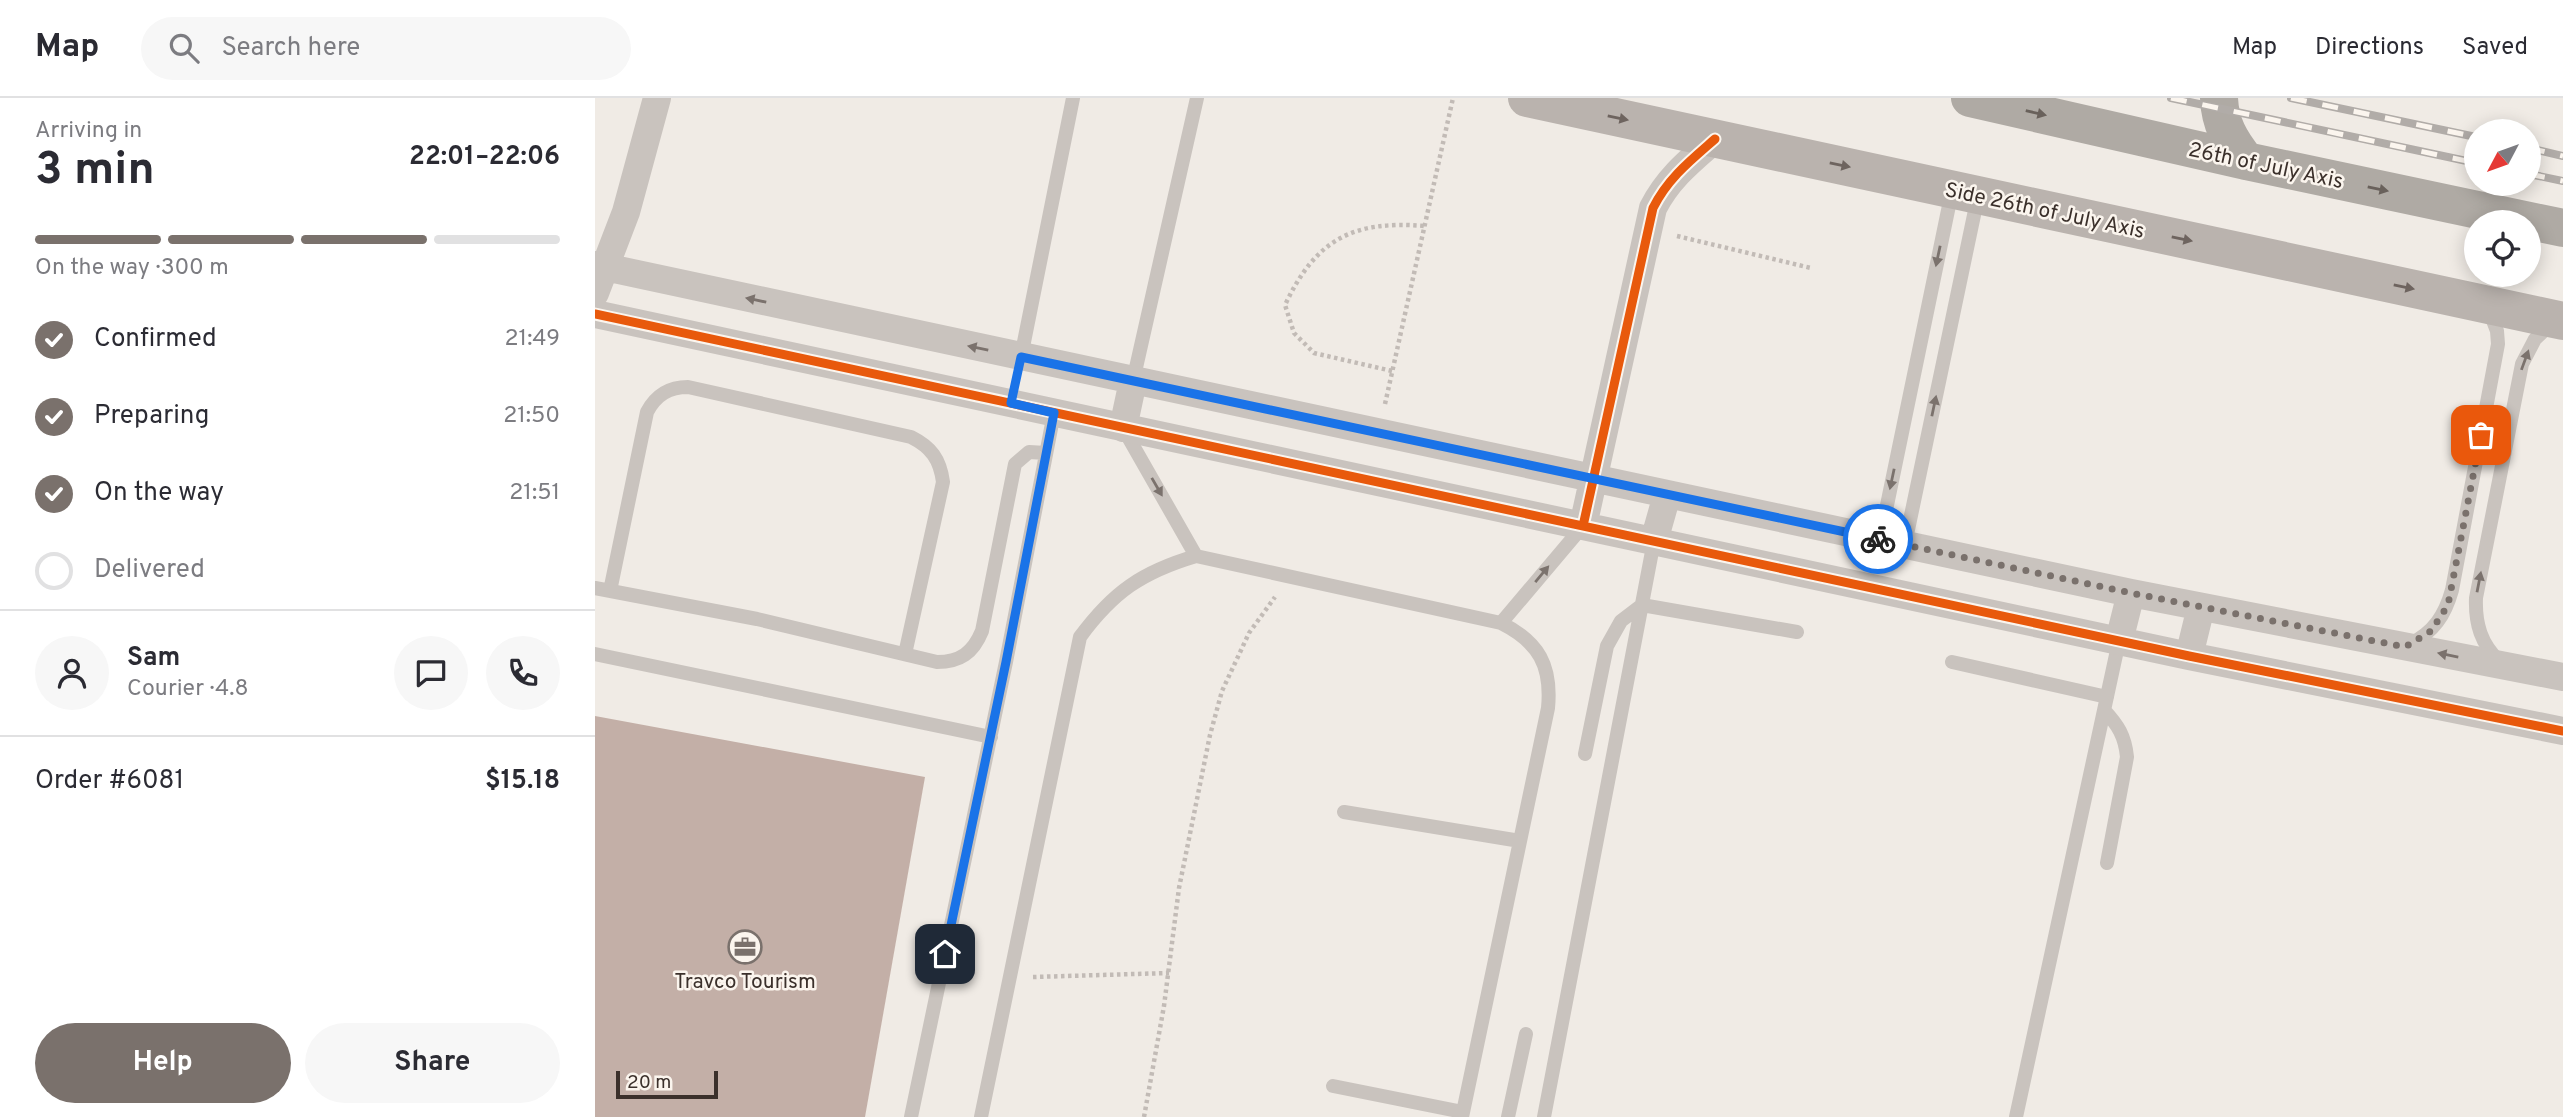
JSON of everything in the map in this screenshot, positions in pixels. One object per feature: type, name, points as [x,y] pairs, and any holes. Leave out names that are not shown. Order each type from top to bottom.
[{"type":"highway","name":"26th of July Axis","points":[[1970,98],[2246,161],[2563,228]]},
{"type":"highway","points":[[2219,98],[2220,115],[2229,140],[2246,161]]},
{"type":"main road","name":"Side 26th of July Axis","points":[[1527,98],[2560,321]]},
{"type":"street","points":[[657,98],[636,177],[598,276],[1021,357],[2131,593],[2563,677]]},
{"type":"street","points":[[1583,526],[1653,208],[1676,173],[1715,139]]},
{"type":"street","points":[[595,314],[2189,656],[2563,731]]},
{"type":"street","points":[[1011,403],[1021,357]]},
{"type":"street","points":[[1123,428],[1133,381]]},
{"type":"street","points":[[1654,541],[1667,495]]},
{"type":"street","points":[[2119,641],[2131,593]]},
{"type":"street","points":[[2189,656],[2201,607]]},
{"type":"lane","points":[[1021,357],[1073,98]]},
{"type":"lane","points":[[1133,381],[1196,98]]},
{"type":"lane","points":[[1892,542],[1965,192]]},
{"type":"lane","points":[[1892,542],[1965,192]]},
{"type":"lane","points":[[2405,647],[2425,635],[2441,618],[2452,590],[2498,344],[2497,331],[2487,305]]},
{"type":"lane","points":[[2504,666],[2493,655],[2478,629],[2476,598],[2522,364],[2535,339],[2560,321]]},
{"type":"lane","points":[[610,591],[647,412],[652,403],[667,391],[688,387],[911,437],[932,451],[939,463],[943,482],[905,654]]},
{"type":"lane","points":[[911,1117],[991,737],[1054,413]]},
{"type":"lane","points":[[1123,428],[1196,556]]},
{"type":"lane","points":[[595,588],[757,619],[937,662],[949,662],[959,659],[977,643],[982,631],[1015,464],[1029,452],[1046,453]]},
{"type":"lane","points":[[1501,623],[1583,526]]},
{"type":"lane","points":[[1544,1117],[1654,541]]},
{"type":"lane","points":[[981,1117],[1080,637],[1102,607],[1129,584],[1161,566],[1196,556],[1501,623],[1520,633],[1536,648],[1546,666],[1550,687],[1548,708],[1463,1114],[1333,1086]]},
{"type":"lane","points":[[1585,754],[1607,646],[1621,621],[1641,605],[1797,632]]},
{"type":"lane","points":[[2016,1117],[2119,641]]},
{"type":"lane","points":[[595,654],[991,737]]},
{"type":"lane","points":[[1952,662],[2106,704],[2125,740],[2127,757],[2107,863]]},
{"type":"lane","points":[[1344,812],[1520,841]]},
{"type":"lane","points":[[1508,1117],[1526,1034]]},
{"type":"path","points":[[1379,433],[1453,98]]},
{"type":"path","points":[[1392,371],[1314,353],[1294,333],[1285,304],[1298,276],[1322,249],[1353,231],[1388,223],[1425,226]]},
{"type":"path","points":[[1649,229],[1811,268]]},
{"type":"path","points":[[1144,1117],[1179,888],[1210,735],[1222,691],[1249,633],[1290,577]]},
{"type":"path","points":[[1008,977],[1168,973]]},
{"type":"building","name":"Travco Tourism","points":[[595,716],[925,777],[865,1117],[595,1117]]},
{"type":"railway","points":[[2171,98],[2464,160]]},
{"type":"railway","points":[[2291,98],[2464,134]]},
{"type":"railway","points":[[2541,151],[2563,156]]},
{"type":"railway","points":[[2541,176],[2563,181]]},
{"type":"cycle path","points":[[1583,526],[1653,208],[1673,179],[1715,139]]},
{"type":"cycle path","points":[[595,314],[2189,656],[2563,731]]},
{"type":"way so far","points":[[1878,539],[2131,593],[2405,647],[2431,631],[2448,605],[2481,435]]},
{"type":"place","name":"Travco Tourism","points":[[745,947]]},
{"type":"route","points":[[945,954],[1006,662],[1054,413],[1011,403],[1021,357],[1878,539]]}]
